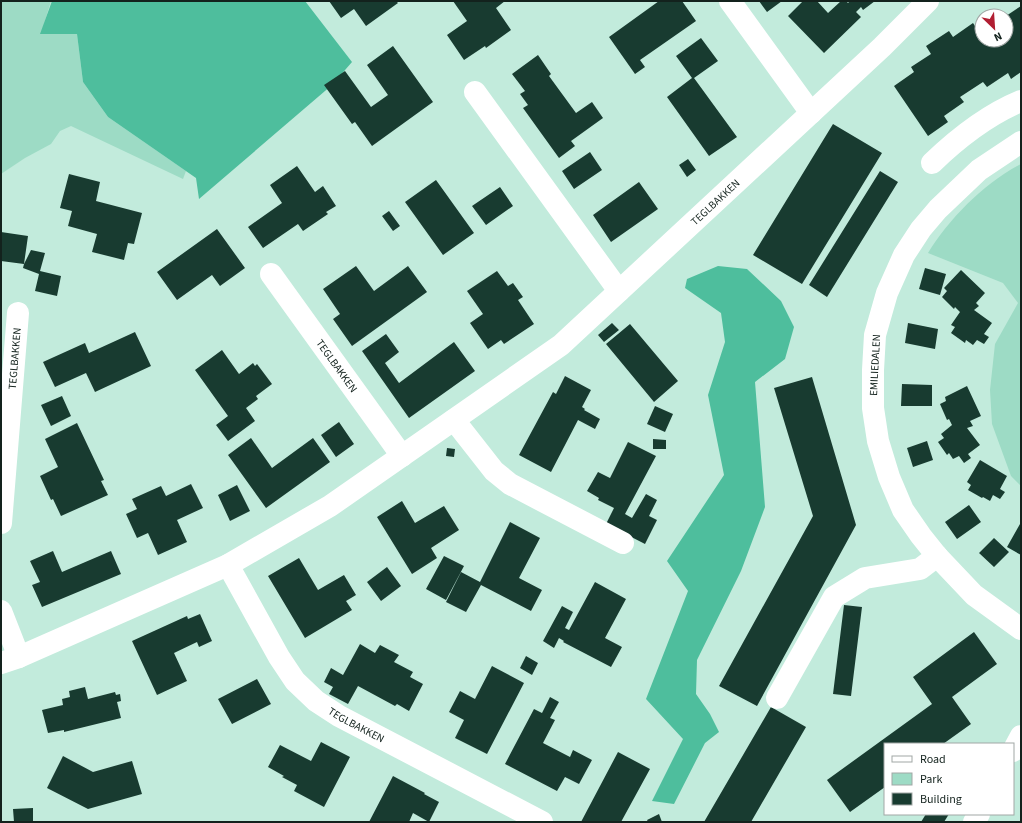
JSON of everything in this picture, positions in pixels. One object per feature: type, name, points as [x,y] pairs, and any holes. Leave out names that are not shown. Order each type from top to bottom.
[{"type":"street","points":[[730,1],[811,113]]},
{"type":"street","name":"TEGLBAKKEN","points":[[1,611],[10,660],[228,565],[330,506],[561,346],[882,47],[928,1]]},
{"type":"street","points":[[475,92],[619,291]]},
{"type":"street","points":[[932,163],[978,123],[1010,105],[1021,101]]},
{"type":"street","name":"EMILIEDALEN","points":[[1021,142],[978,170],[921,228],[904,255],[887,293],[875,334],[872,370],[873,408],[878,441],[889,477],[903,510],[936,556],[974,595],[1021,629]]},
{"type":"street","name":"TEGLBAKKEN","points":[[271,274],[402,456]]},
{"type":"street","name":"TEGLBAKKEN","points":[[1,523],[18,314]]},
{"type":"street","points":[[454,420],[494,471],[510,484],[623,543]]},
{"type":"street","points":[[776,698],[834,597],[865,578],[920,569],[936,556]]},
{"type":"street","name":"TEGLBAKKEN","points":[[228,565],[283,663],[295,681],[316,701],[338,716],[542,822]]},
{"type":"street","points":[[1014,749],[1021,736]]},
{"type":"green space","points":[[1,1],[51,1],[41,34],[77,34],[83,82],[108,117],[186,171],[183,179],[71,126],[60,131],[51,144],[25,158],[1,174]]},
{"type":"green space","points":[[52,1],[305,1],[352,62],[332,85],[199,199],[196,178],[108,117],[83,82],[77,34],[40,34]]},
{"type":"green space","points":[[1021,164],[1021,486],[1011,476],[992,424],[990,390],[995,344],[1018,303],[1003,283],[928,253],[946,227],[968,203],[994,181]]},
{"type":"green space","points":[[718,266],[747,269],[781,301],[794,327],[785,359],[755,382],[765,507],[741,571],[697,660],[696,694],[710,714],[719,732],[705,743],[674,804],[652,801],[683,739],[646,699],[688,591],[667,561],[724,475],[708,395],[725,342],[721,313],[685,288],[687,279]]},
{"type":"building","points":[[329,1],[396,1],[398,3],[366,26],[354,9],[341,18]]},
{"type":"building","points":[[453,1],[505,1],[496,8],[511,30],[486,48],[485,46],[464,60],[447,35],[467,21]]},
{"type":"building","points":[[659,1],[682,1],[696,21],[640,60],[645,67],[635,74],[609,37]]},
{"type":"building","points":[[759,1],[782,1],[767,12]]},
{"type":"building","points":[[803,1],[817,1],[828,13],[841,1],[846,1],[848,3],[850,1],[875,1],[863,10],[861,7],[856,12],[861,17],[824,53],[788,16]]},
{"type":"building","points":[[1021,6],[1021,72],[1011,79],[1008,73],[987,87],[983,82],[960,97],[964,102],[944,116],[948,122],[928,136],[894,86],[914,72],[911,67],[931,54],[926,46],[949,31],[953,37],[973,23],[974,48],[1014,48],[1014,11]]},
{"type":"building","points":[[701,38],[718,61],[694,78],[737,137],[709,156],[667,97],[692,78],[676,56]]},
{"type":"building","points":[[393,46],[433,102],[372,146],[355,122],[352,124],[324,85],[345,71],[371,107],[388,95],[367,65]]},
{"type":"building","points":[[538,55],[551,74],[549,76],[576,113],[592,102],[603,118],[571,141],[575,146],[559,158],[523,108],[528,105],[520,94],[525,91],[512,74]]},
{"type":"building","points":[[833,124],[882,153],[802,284],[753,255]]},
{"type":"building","points":[[590,152],[602,170],[574,189],[562,171]]},
{"type":"building","points":[[688,159],[696,170],[687,177],[679,165]]},
{"type":"building","points":[[297,166],[315,192],[323,186],[336,206],[326,212],[328,214],[303,231],[298,224],[263,248],[248,227],[282,203],[270,185]]},
{"type":"building","points":[[880,171],[898,182],[827,297],[809,285]]},
{"type":"building","points":[[69,174],[100,182],[96,201],[142,213],[134,244],[128,243],[124,260],[92,252],[97,234],[68,226],[72,211],[60,208]]},
{"type":"building","points":[[436,180],[474,233],[443,255],[405,202]]},
{"type":"building","points":[[639,182],[658,209],[611,242],[593,215]]},
{"type":"building","points":[[500,187],[513,206],[486,225],[472,206]]},
{"type":"building","points":[[389,211],[400,226],[393,231],[382,216]]},
{"type":"building","points":[[217,229],[245,268],[220,286],[212,275],[177,300],[157,272]]},
{"type":"building","points":[[1,232],[28,236],[24,264],[1,261]]},
{"type":"building","points":[[31,250],[45,253],[40,271],[61,276],[57,296],[35,291],[39,274],[23,268]]},
{"type":"building","points":[[356,266],[374,291],[408,266],[427,292],[352,346],[333,319],[340,314],[323,289]]},
{"type":"building","points":[[925,268],[946,274],[940,295],[919,289]]},
{"type":"building","points":[[961,270],[985,293],[976,303],[979,306],[974,310],[992,323],[984,334],[989,337],[984,344],[977,340],[973,345],[966,340],[965,343],[951,333],[955,327],[951,325],[960,312],[955,307],[954,309],[942,297],[947,291],[944,288]]},
{"type":"building","points":[[497,271],[508,286],[513,283],[523,297],[518,300],[534,324],[504,344],[501,340],[488,349],[470,323],[483,314],[467,291]]},
{"type":"building","points":[[612,323],[619,330],[604,342],[598,335]]},
{"type":"building","points":[[908,323],[938,329],[935,349],[905,343]]},
{"type":"building","points":[[630,324],[678,381],[654,402],[606,344]]},
{"type":"building","points":[[135,332],[151,366],[95,392],[86,373],[55,387],[43,362],[85,343],[89,353]]},
{"type":"building","points":[[386,334],[399,352],[385,363],[399,383],[454,342],[475,371],[409,418],[362,351]]},
{"type":"building","points":[[222,350],[239,374],[253,363],[255,366],[257,364],[272,384],[256,396],[258,399],[246,408],[255,421],[228,441],[216,425],[228,416],[195,370]]},
{"type":"building","points":[[565,376],[591,390],[582,407],[585,409],[584,410],[600,419],[595,429],[578,420],[551,472],[519,455],[553,392],[556,394]]},
{"type":"building","points":[[812,377],[856,525],[757,706],[719,686],[813,516],[774,388]]},
{"type":"building","points":[[902,384],[932,385],[932,406],[901,406]]},
{"type":"building","points":[[967,386],[981,416],[970,421],[973,426],[967,428],[980,445],[968,454],[971,458],[964,463],[959,456],[953,459],[949,453],[947,455],[938,442],[944,438],[941,434],[952,425],[949,419],[947,420],[940,404],[946,401],[945,397]]},
{"type":"building","points":[[62,396],[71,416],[51,426],[41,405]]},
{"type":"building","points":[[655,406],[673,414],[665,432],[647,424]]},
{"type":"building","points":[[339,422],[354,444],[336,457],[321,435]]},
{"type":"building","points":[[77,423],[104,480],[101,481],[108,495],[61,516],[53,499],[51,500],[40,476],[58,467],[45,439]]},
{"type":"building","points":[[251,438],[272,468],[313,438],[330,462],[266,508],[228,455]]},
{"type":"building","points":[[653,439],[666,440],[666,449],[653,449]]},
{"type":"building","points":[[927,441],[933,460],[913,467],[907,448]]},
{"type":"building","points":[[628,442],[656,456],[625,514],[632,518],[646,494],[657,500],[649,516],[657,520],[645,544],[606,524],[614,508],[598,500],[599,498],[587,491],[598,472],[610,478]]},
{"type":"building","points":[[447,448],[455,449],[454,457],[446,456]]},
{"type":"building","points":[[980,460],[1007,476],[1000,489],[1005,492],[1000,499],[993,495],[990,501],[968,490],[971,485],[967,482]]},
{"type":"building","points":[[191,484],[203,508],[177,520],[187,542],[158,555],[148,533],[137,538],[126,514],[137,509],[132,499],[161,486],[166,496]]},
{"type":"building","points":[[237,485],[250,511],[230,521],[218,495]]},
{"type":"building","points":[[402,501],[415,523],[444,506],[459,530],[431,548],[437,558],[412,574],[377,517]]},
{"type":"building","points":[[969,505],[981,522],[957,539],[945,522]]},
{"type":"building","points":[[510,522],[540,538],[519,578],[542,590],[531,611],[481,585],[466,612],[446,602],[461,572],[480,582]]},
{"type":"building","points":[[1021,524],[1021,555],[1007,547]]},
{"type":"building","points":[[994,538],[1009,552],[994,567],[979,553]]},
{"type":"building","points":[[53,551],[62,572],[111,551],[121,574],[42,607],[32,585],[40,582],[30,561]]},
{"type":"building","points":[[444,556],[464,566],[446,600],[426,589]]},
{"type":"building","points":[[299,558],[318,590],[344,575],[356,595],[346,601],[352,610],[305,638],[268,576]]},
{"type":"building","points":[[387,567],[401,586],[381,601],[367,582]]},
{"type":"building","points":[[595,582],[626,599],[605,638],[622,647],[611,667],[563,642],[564,641],[559,638],[554,648],[543,641],[562,606],[573,612],[565,628],[569,630]]},
{"type":"building","points":[[844,605],[862,607],[851,696],[833,694]]},
{"type":"building","points":[[200,614],[212,641],[199,647],[197,642],[174,653],[187,681],[157,695],[132,641],[187,616],[188,619]]},
{"type":"building","points":[[974,632],[997,664],[952,697],[971,724],[944,743],[884,743],[884,788],[850,812],[827,780],[932,704],[913,677]]},
{"type":"building","points":[[360,644],[375,653],[380,645],[399,655],[394,662],[413,672],[410,677],[423,684],[409,711],[397,704],[395,706],[358,686],[348,704],[329,694],[333,687],[324,682],[331,668],[343,675]]},
{"type":"building","points":[[526,656],[538,663],[532,675],[520,668]]},
{"type":"building","points":[[492,666],[524,683],[487,754],[455,738],[464,720],[449,712],[460,691],[475,699]]},
{"type":"building","points":[[257,679],[271,704],[232,724],[218,699]]},
{"type":"building","points":[[85,687],[88,699],[115,692],[116,695],[120,694],[121,701],[117,702],[121,718],[64,732],[64,730],[48,733],[42,710],[63,705],[62,699],[70,697],[69,691]]},
{"type":"building","points":[[550,697],[559,702],[550,718],[555,720],[543,743],[570,757],[573,750],[592,760],[579,784],[565,777],[557,791],[505,764],[534,709],[542,713]]},
{"type":"building","points":[[771,707],[806,727],[751,822],[704,822]]},
{"type":"building","points":[[321,742],[350,757],[324,807],[294,791],[297,785],[268,767],[280,745],[311,761]]},
{"type":"building","points":[[618,752],[650,769],[621,822],[581,822]]},
{"type":"building","points":[[63,756],[93,772],[132,761],[142,794],[88,809],[47,788]]},
{"type":"building","points":[[393,776],[439,802],[429,822],[413,813],[409,822],[369,822]]},
{"type":"building","points":[[33,808],[33,822],[14,822],[13,809]]},
{"type":"building","points":[[659,814],[662,822],[648,822],[647,820]]},
{"type":"building","points":[[925,815],[948,815],[944,822],[921,822]]}]
